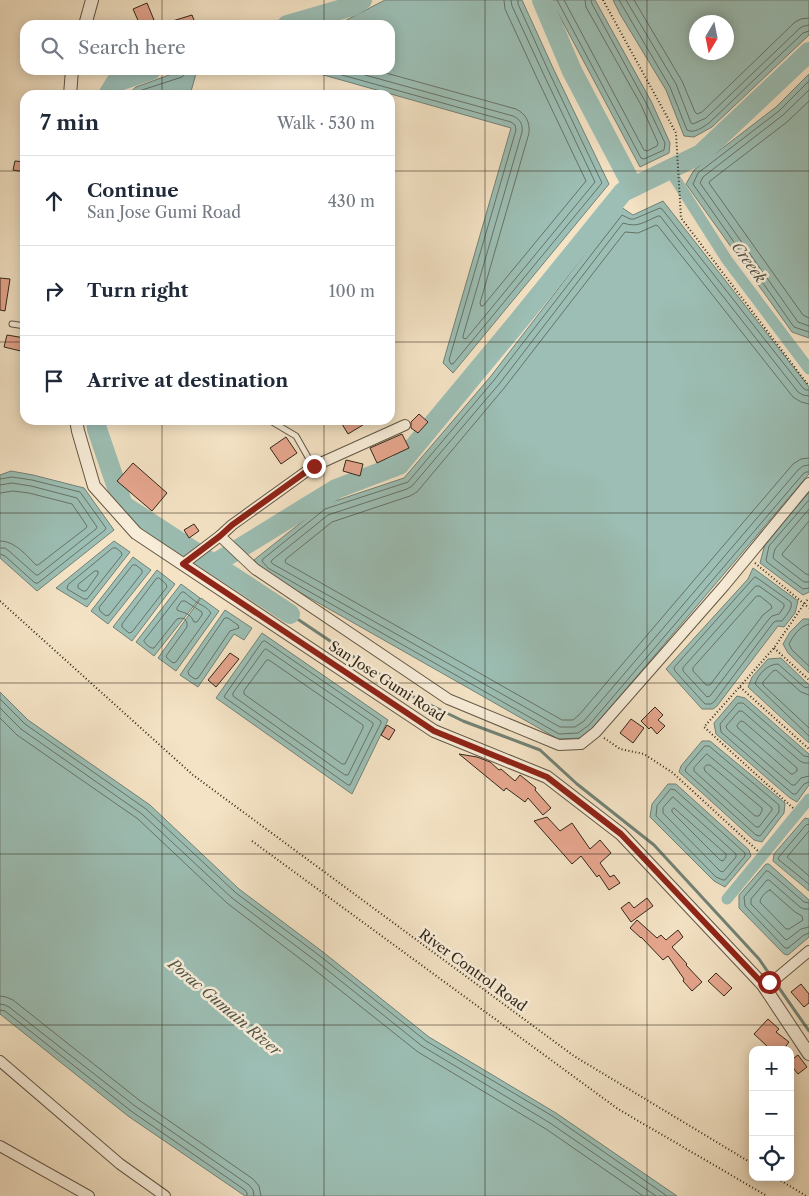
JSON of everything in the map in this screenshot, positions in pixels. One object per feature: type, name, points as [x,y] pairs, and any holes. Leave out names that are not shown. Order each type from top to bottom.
[{"type":"street","points":[[86,20],[92,0]]},
{"type":"street","points":[[70,90],[72,75]]},
{"type":"street","name":"San Jose Gumi Road","points":[[77,425],[94,486],[136,533],[434,731],[547,777],[621,834],[770,981],[809,1054]]},
{"type":"street","points":[[183,564],[232,525],[314,466],[405,425]]},
{"type":"street","points":[[220,536],[255,569],[448,699],[559,744],[581,744],[596,732],[809,484]]},
{"type":"street","points":[[770,981],[809,951]]},
{"type":"street","points":[[0,1061],[120,1164],[165,1196]]},
{"type":"street","points":[[0,1146],[89,1196]]},
{"type":"lane","points":[[12,324],[20,325]]},
{"type":"lane","points":[[277,425],[296,436],[314,466]]},
{"type":"path","points":[[603,0],[676,133],[681,218],[809,386]]},
{"type":"path","points":[[749,555],[758,566],[809,608]]},
{"type":"path","points":[[793,808],[704,728],[774,648],[809,598]]},
{"type":"path","name":"River Control Road","points":[[0,601],[193,775],[574,1056],[749,1162]]},
{"type":"path","points":[[774,648],[809,680]]},
{"type":"path","points":[[740,687],[809,749]]},
{"type":"path","points":[[596,732],[620,749],[644,754],[673,773],[758,852]]},
{"type":"path","points":[[252,841],[618,1109],[767,1196]]},
{"type":"path","points":[[782,1181],[806,1196]]},
{"type":"water","points":[[385,0],[522,0],[609,184],[453,373],[443,363],[511,128],[395,95],[395,90],[377,90],[324,75],[395,75],[395,20],[347,20]]},
{"type":"water","points":[[551,0],[595,0],[651,101],[670,143],[669,153],[640,167]]},
{"type":"water","points":[[613,0],[809,0],[809,35],[712,127],[694,137],[684,136],[666,90]]},
{"type":"water","points":[[809,74],[809,338],[792,332],[686,184],[694,170],[776,107]]},
{"type":"water","points":[[169,75],[196,75],[191,90],[133,90]]},
{"type":"water","points":[[663,201],[809,387],[809,474],[592,729],[580,738],[558,739],[264,572],[254,560],[323,505],[404,478],[491,376],[621,207],[633,215]]},
{"type":"water","points":[[11,471],[84,488],[114,530],[37,591],[0,558],[0,475]]},
{"type":"water","points":[[809,492],[809,592],[803,595],[760,563],[765,544]]},
{"type":"water","points":[[114,541],[130,552],[87,607],[56,588]]},
{"type":"water","points":[[133,557],[151,570],[108,624],[91,611]]},
{"type":"water","points":[[753,568],[798,601],[795,613],[784,627],[778,626],[717,706],[713,709],[702,709],[666,669],[748,579]]},
{"type":"water","points":[[157,570],[175,584],[132,641],[113,627]]},
{"type":"water","points":[[181,584],[200,598],[154,656],[136,642]]},
{"type":"water","points":[[201,598],[219,611],[176,671],[158,658]]},
{"type":"water","points":[[225,610],[252,628],[244,640],[234,634],[198,687],[180,675]]},
{"type":"water","points":[[803,619],[809,619],[809,673],[788,653],[783,644],[790,632]]},
{"type":"water","points":[[262,633],[388,720],[352,794],[216,698]]},
{"type":"water","points":[[781,658],[809,685],[809,743],[748,687],[752,677],[768,659]]},
{"type":"water","name":"Porac Gumain River","points":[[0,692],[28,720],[150,805],[239,889],[323,952],[429,1037],[556,1113],[677,1196],[245,1196],[128,1116],[0,1014]]},
{"type":"water","points":[[737,696],[745,698],[809,754],[809,785],[797,802],[716,734],[714,723]]},
{"type":"water","points":[[702,741],[710,741],[785,803],[784,813],[762,842],[754,840],[679,772],[681,766]]},
{"type":"water","points":[[668,784],[676,784],[749,850],[751,856],[725,887],[714,881],[650,817],[652,804]]},
{"type":"water","points":[[805,818],[809,819],[809,891],[773,861],[774,854]]},
{"type":"water","points":[[766,864],[769,864],[809,900],[809,937],[788,955],[784,954],[739,908],[739,895]]},
{"type":"building","points":[[147,3],[154,20],[138,20],[133,9]]},
{"type":"building","points":[[192,15],[194,20],[176,20]]},
{"type":"building","points":[[15,161],[20,162],[20,171],[13,170]]},
{"type":"building","points":[[0,278],[10,279],[5,311],[0,310]]},
{"type":"building","points":[[7,335],[20,337],[20,351],[4,347]]},
{"type":"building","points":[[419,414],[428,422],[418,433],[411,428],[411,422]]},
{"type":"building","points":[[343,425],[363,425],[348,434]]},
{"type":"building","points":[[402,434],[409,448],[377,463],[370,448]]},
{"type":"building","points":[[286,437],[297,453],[281,464],[270,448]]},
{"type":"building","points":[[346,460],[363,464],[360,476],[343,471]]},
{"type":"building","points":[[133,463],[167,493],[152,511],[117,481]]},
{"type":"building","points":[[194,524],[199,531],[189,538],[184,530]]},
{"type":"building","points":[[230,653],[239,659],[216,687],[208,680]]},
{"type":"building","points":[[655,707],[663,715],[658,720],[665,726],[657,734],[651,727],[649,729],[641,721]]},
{"type":"building","points":[[631,719],[644,728],[633,743],[620,733]]},
{"type":"building","points":[[387,725],[395,730],[389,740],[381,735]]},
{"type":"building","points":[[459,754],[477,757],[490,762],[515,781],[520,775],[536,788],[535,790],[551,808],[543,815],[528,798],[525,802],[506,788],[504,791]]},
{"type":"building","points":[[547,817],[560,831],[572,823],[590,849],[600,840],[611,853],[600,863],[610,877],[614,875],[620,883],[609,890],[599,875],[597,877],[581,856],[572,864],[534,821]]},
{"type":"building","points":[[647,898],[653,906],[631,922],[621,908],[629,902],[634,908]]},
{"type":"building","points":[[637,920],[657,938],[661,935],[666,940],[678,930],[683,937],[672,947],[702,982],[692,991],[683,981],[684,979],[668,956],[663,960],[630,928]]},
{"type":"building","points":[[716,973],[732,988],[724,996],[708,981]]},
{"type":"building","points":[[801,984],[809,994],[809,1003],[804,1007],[791,992]]},
{"type":"building","points":[[768,1019],[779,1029],[776,1032],[789,1042],[786,1046],[767,1046],[754,1034]]},
{"type":"building","points":[[798,1055],[807,1067],[798,1074],[794,1069],[794,1058]]},
{"type":"waterway","points":[[304,20],[353,6],[362,0]]},
{"type":"waterway","points":[[542,0],[572,71],[633,187]]},
{"type":"waterway","points":[[214,564],[336,489],[399,465],[623,192],[701,154],[809,52]]},
{"type":"waterway","points":[[111,90],[116,82],[136,75]]},
{"type":"waterway","name":"Creeek","points":[[669,169],[727,260],[809,369]]},
{"type":"waterway","points":[[97,425],[123,505],[290,614]]},
{"type":"waterway","points":[[290,614],[412,696],[463,721],[540,750],[577,784],[654,845],[759,959],[809,1031]]},
{"type":"waterway","points":[[727,899],[809,799]]},
{"type":"route","points":[[314,466],[232,525],[183,564],[434,731],[547,777],[621,834],[764,985],[769,982]]}]
